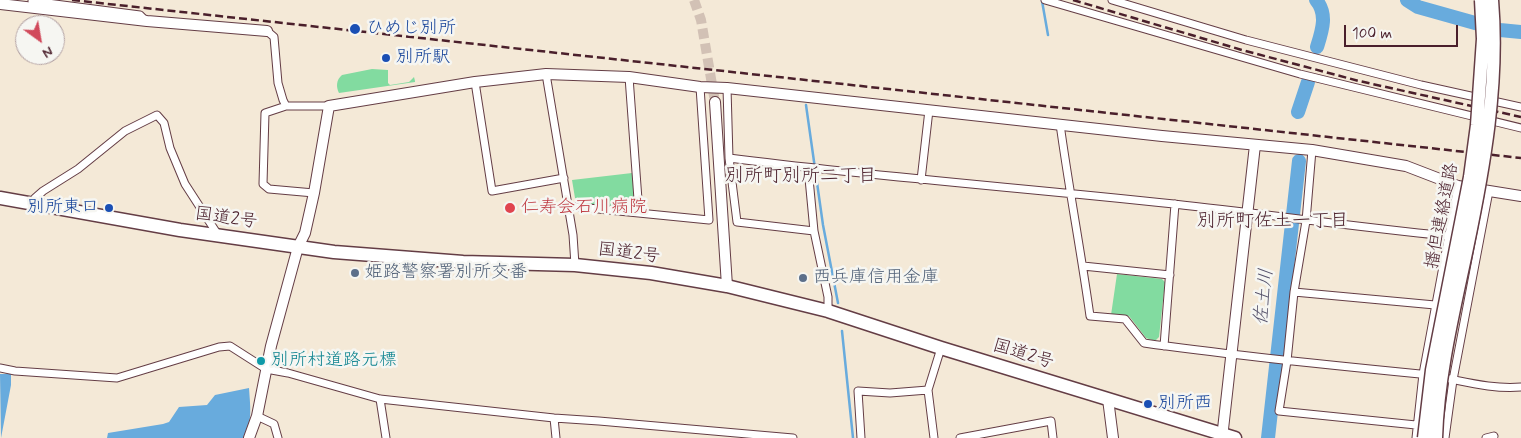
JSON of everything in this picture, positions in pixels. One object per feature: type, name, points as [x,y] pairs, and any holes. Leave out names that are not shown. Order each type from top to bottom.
[{"type":"highway","name":"播但連絡道路","points":[[1424,438],[1432,370],[1470,177],[1477,125],[1482,39],[1481,0]]},
{"type":"highway","name":"播但連絡道路","points":[[1436,438],[1443,372],[1481,178],[1488,127],[1493,76],[1494,37],[1492,0]]},
{"type":"highway","name":"国道2号","points":[[0,198],[180,230],[334,252],[462,262],[576,265],[651,273],[727,286],[828,311],[1222,436],[1235,438]]},
{"type":"street","points":[[1045,0],[1300,74],[1521,128]]},
{"type":"street","points":[[1112,0],[1256,42],[1420,84],[1521,107]]},
{"type":"street","points":[[32,1],[140,15],[147,21]]},
{"type":"street","points":[[0,4],[147,21],[267,31],[274,37],[278,83],[286,106]]},
{"type":"street","points":[[314,193],[269,189],[263,184],[265,113],[286,106],[329,106],[475,82],[546,74],[629,77],[700,87],[727,88],[1312,150],[1406,166],[1458,186],[1521,196]]},
{"type":"street","points":[[546,74],[573,235],[576,265]]},
{"type":"street","points":[[629,77],[639,213]]},
{"type":"street","points":[[475,82],[492,191],[564,178]]},
{"type":"street","points":[[568,206],[709,220],[700,87]]},
{"type":"street","points":[[727,88],[729,158],[737,222],[814,231]]},
{"type":"street","points":[[715,102],[727,286]]},
{"type":"street","points":[[249,438],[257,416],[266,369],[298,247],[305,233],[329,106]]},
{"type":"street","points":[[921,180],[929,110]]},
{"type":"street","points":[[33,203],[35,198],[43,191],[78,169],[125,131],[157,115],[164,123],[170,148],[185,184],[218,235]]},
{"type":"street","points":[[1060,124],[1090,316],[1125,319],[1144,343],[1284,361],[1423,374],[1506,388],[1521,387]]},
{"type":"street","points":[[1222,436],[1255,145]]},
{"type":"street","points":[[1312,150],[1306,221],[1284,361],[1279,411],[1416,425]]},
{"type":"street","points":[[729,158],[813,169],[1175,204],[1288,219],[1448,236]]},
{"type":"street","points":[[813,169],[814,231],[828,297],[828,311]]},
{"type":"street","points":[[1416,438],[1423,374],[1458,186]]},
{"type":"street","points":[[1445,438],[1453,380],[1489,191]]},
{"type":"street","points":[[1164,346],[1175,204]]},
{"type":"street","points":[[1083,266],[1170,275]]},
{"type":"street","points":[[1294,292],[1436,305]]},
{"type":"street","points":[[0,368],[15,371],[117,378],[219,347],[230,346],[266,369],[288,373],[380,399],[554,418],[599,420],[793,438]]},
{"type":"street","points":[[934,438],[928,390],[941,348]]},
{"type":"street","points":[[862,438],[858,391],[890,393],[928,390]]},
{"type":"street","points":[[380,399],[386,438]]},
{"type":"street","points":[[1108,399],[1113,438]]},
{"type":"street","points":[[257,416],[274,424],[278,438]]},
{"type":"street","points":[[554,418],[556,438]]},
{"type":"street","points":[[960,438],[1051,421],[1053,438]]},
{"type":"green space","points":[[372,69],[388,70],[388,83],[390,85],[409,82],[414,77],[415,82],[339,93],[337,84],[342,75]]},
{"type":"green space","points":[[632,173],[636,204],[632,209],[577,203],[572,180]]},
{"type":"green space","points":[[1117,274],[1162,279],[1165,282],[1159,337],[1155,341],[1146,338],[1129,316],[1111,315]]},
{"type":"water","points":[[0,374],[11,374],[11,385],[1,438]]},
{"type":"water","points":[[249,388],[250,420],[244,438],[107,438],[108,433],[169,422],[179,407],[207,405],[215,395]]},
{"type":"waterway","name":"佐土川","points":[[1316,0],[1320,5],[1323,17],[1317,47]]},
{"type":"waterway","points":[[1407,0],[1418,7],[1500,30],[1521,32]]},
{"type":"waterway","points":[[1042,1],[1048,35]]},
{"type":"waterway","name":"佐土川","points":[[1298,112],[1308,82]]},
{"type":"waterway","points":[[806,105],[823,225],[838,303]]},
{"type":"waterway","name":"佐土川","points":[[1268,438],[1299,161]]},
{"type":"waterway","points":[[842,331],[853,438]]},
{"type":"tunnel","points":[[694,0],[701,20],[715,102]]},
{"type":"railway","points":[[72,0],[1521,158]]},
{"type":"railway","points":[[1073,0],[1242,50],[1359,81],[1521,117]]},
{"type":"place","name":"ひめじ別所","points":[[355,29]]},
{"type":"place","name":"別所駅","points":[[386,58]]},
{"type":"place","name":"別所東口","points":[[109,208]]},
{"type":"place","name":"仁寿会石川病院","points":[[510,208]]},
{"type":"place","name":"姫路警察署別所交番","points":[[355,273]]},
{"type":"place","name":"西兵庫信用金庫","points":[[803,278]]},
{"type":"place","name":"別所村道路元標","points":[[261,361]]},
{"type":"place","name":"別所西","points":[[1148,404]]},
{"type":"district","name":"別所町別所二丁目","points":[[801,177]]},
{"type":"district","name":"別所町佐土一丁目","points":[[1273,222]]}]
